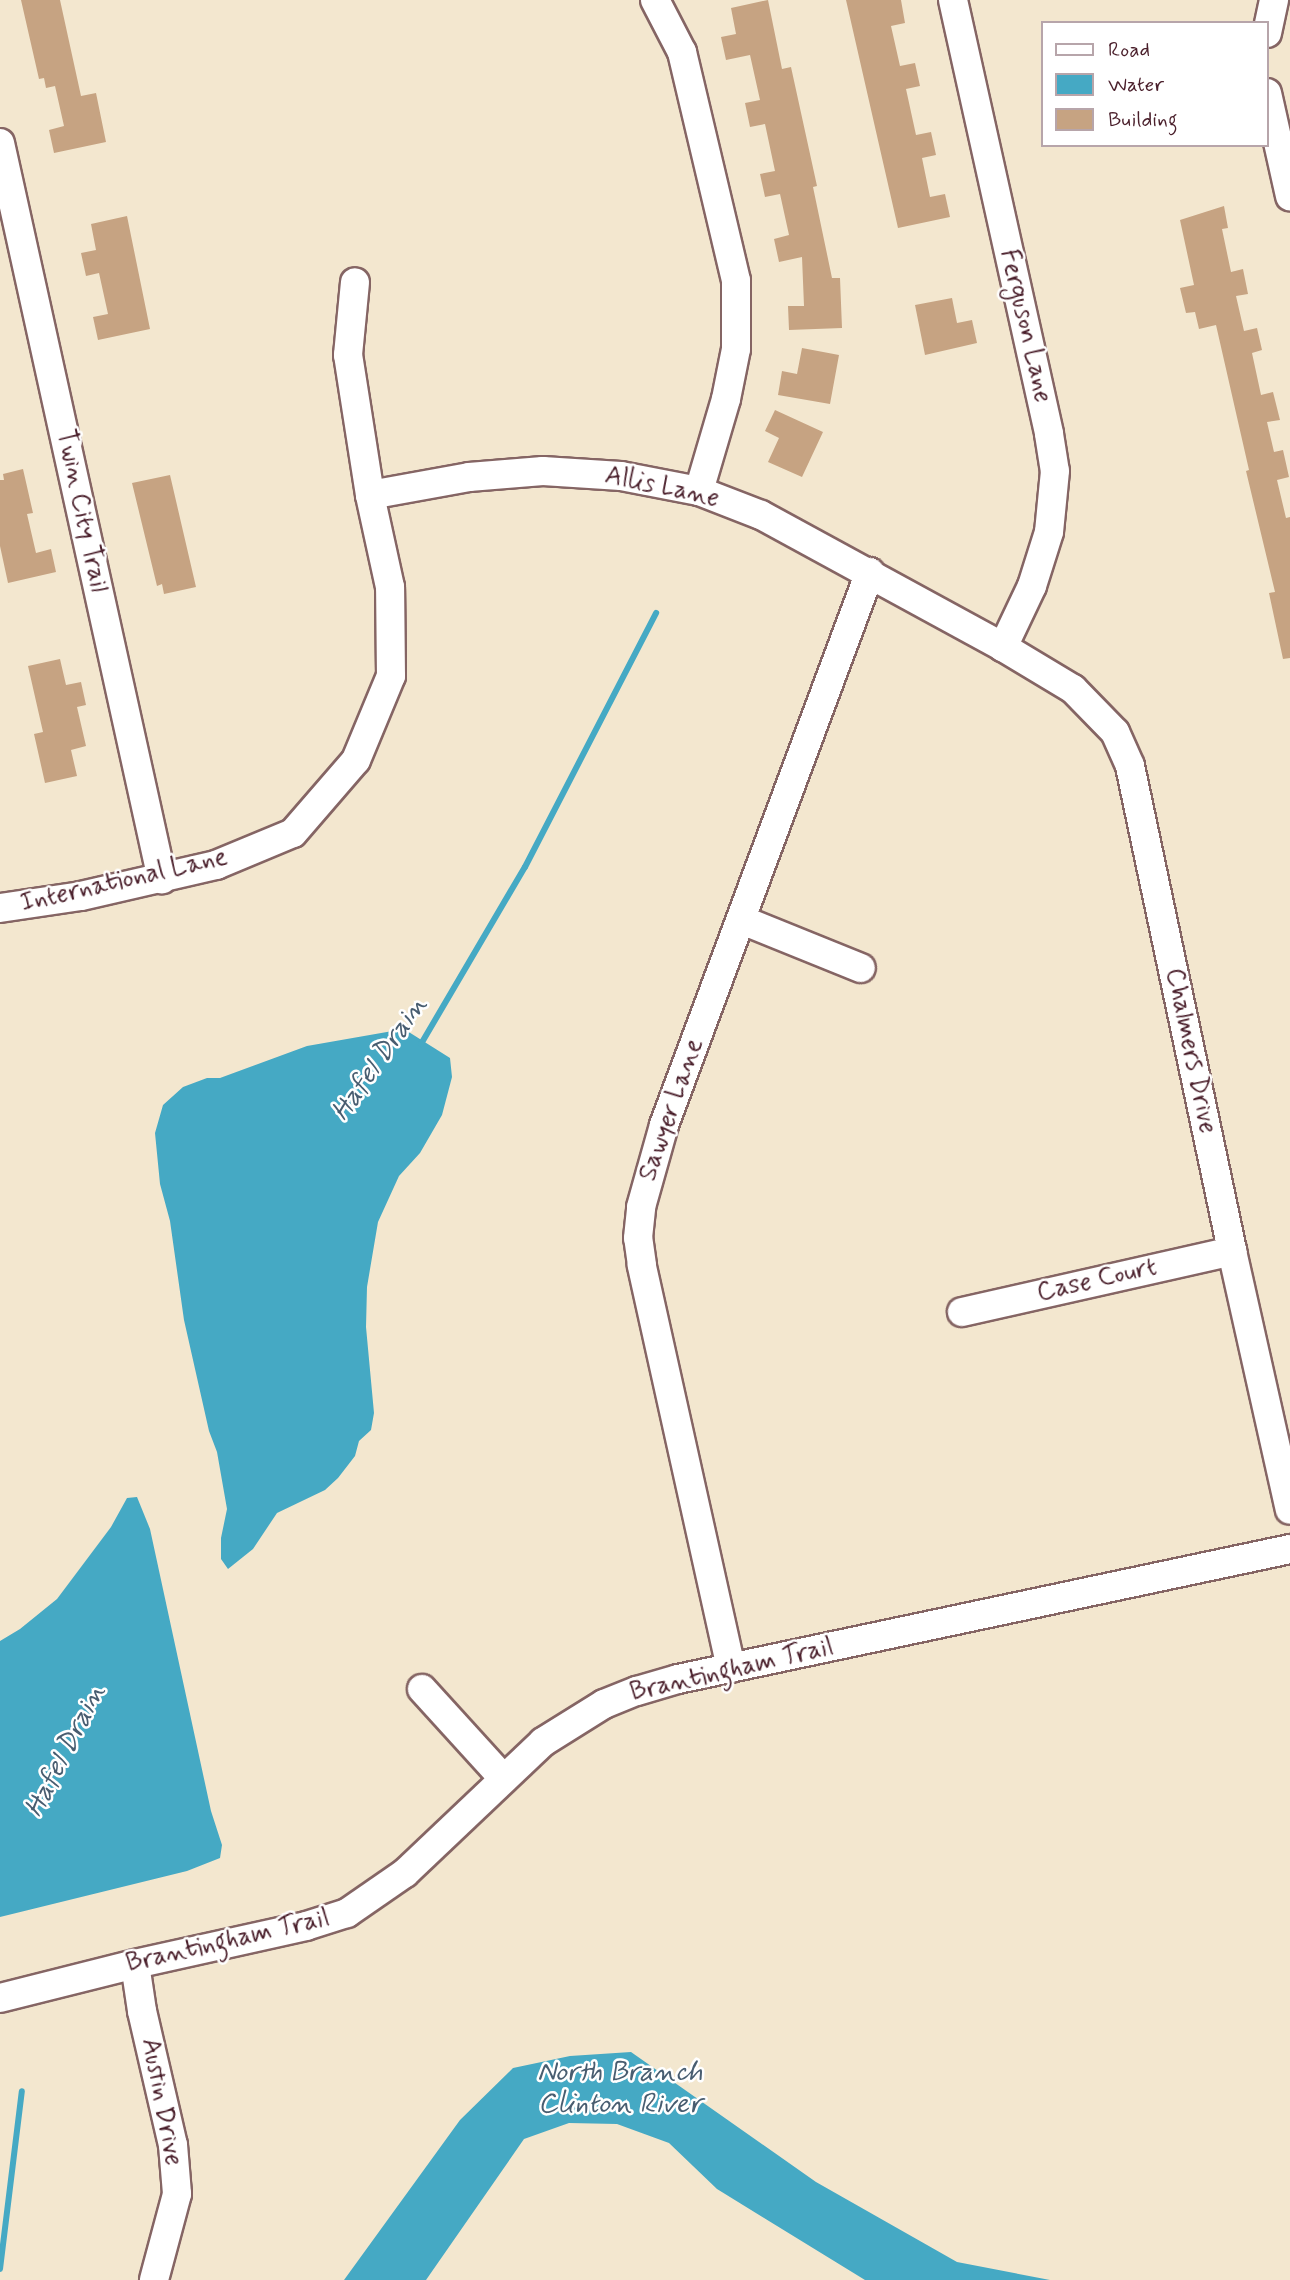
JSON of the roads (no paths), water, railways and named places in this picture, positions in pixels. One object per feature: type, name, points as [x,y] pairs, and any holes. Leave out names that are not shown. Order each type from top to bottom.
[{"type":"street","points":[[654,0],[682,52],[737,294],[736,349],[726,399],[699,491]]},
{"type":"street","name":"Ferguson Lane","points":[[953,0],[1055,471],[1049,532],[1032,586],[1003,647]]},
{"type":"street","points":[[1269,24],[1274,0]]},
{"type":"street","points":[[1269,100],[1286,162],[1290,196]]},
{"type":"street","name":"Twin City Trail","points":[[0,144],[162,878]]},
{"type":"street","name":"International Lane","points":[[0,908],[81,896],[216,865],[293,834],[356,760],[391,676],[390,587],[370,495],[348,355],[355,282]]},
{"type":"street","name":"Allis Lane","points":[[370,495],[469,477],[543,471],[621,476],[699,491],[761,515],[870,572],[1003,647]]},
{"type":"street","name":"Sawyer Lane","points":[[731,1668],[638,1238],[648,1172],[870,572]]},
{"type":"street","name":"Chalmers Drive","points":[[1003,647],[1073,689],[1115,732],[1130,766],[1232,1251],[1290,1510]]},
{"type":"street","points":[[742,920],[861,968]]},
{"type":"street","name":"Case Court","points":[[962,1312],[1232,1251]]},
{"type":"street","name":"Brantingham Trail","points":[[0,1998],[135,1964],[306,1926],[347,1913],[397,1880],[543,1742],[604,1704],[668,1682],[1290,1549]]},
{"type":"street","points":[[422,1689],[503,1778]]},
{"type":"street","name":"Austin Drive","points":[[135,1964],[142,2011],[173,2145],[177,2193],[154,2280]]},
{"type":"water","points":[[404,1029],[450,1058],[452,1077],[442,1115],[420,1153],[399,1176],[378,1222],[367,1287],[366,1327],[374,1413],[371,1430],[359,1441],[355,1456],[338,1478],[325,1490],[277,1513],[253,1549],[228,1569],[221,1559],[221,1538],[227,1509],[217,1452],[209,1431],[184,1320],[170,1221],[160,1184],[155,1133],[163,1105],[183,1087],[207,1078],[220,1078],[307,1046]]},
{"type":"water","points":[[137,1497],[150,1529],[211,1811],[222,1845],[220,1858],[187,1871],[0,1917],[0,1641],[20,1629],[57,1599],[111,1527],[127,1498]]},
{"type":"water","name":"North Branch Clinton River","points":[[631,2052],[816,2182],[957,2262],[1050,2280],[865,2280],[717,2189],[669,2143],[617,2124],[569,2123],[524,2139],[426,2280],[344,2280],[460,2120],[513,2068],[570,2056]]},
{"type":"waterway","name":"Hafel Drain","points":[[421,1044],[525,867],[656,613]]},
{"type":"waterway","name":"Hafel Drain","points":[[0,2269],[22,2091]]}]
